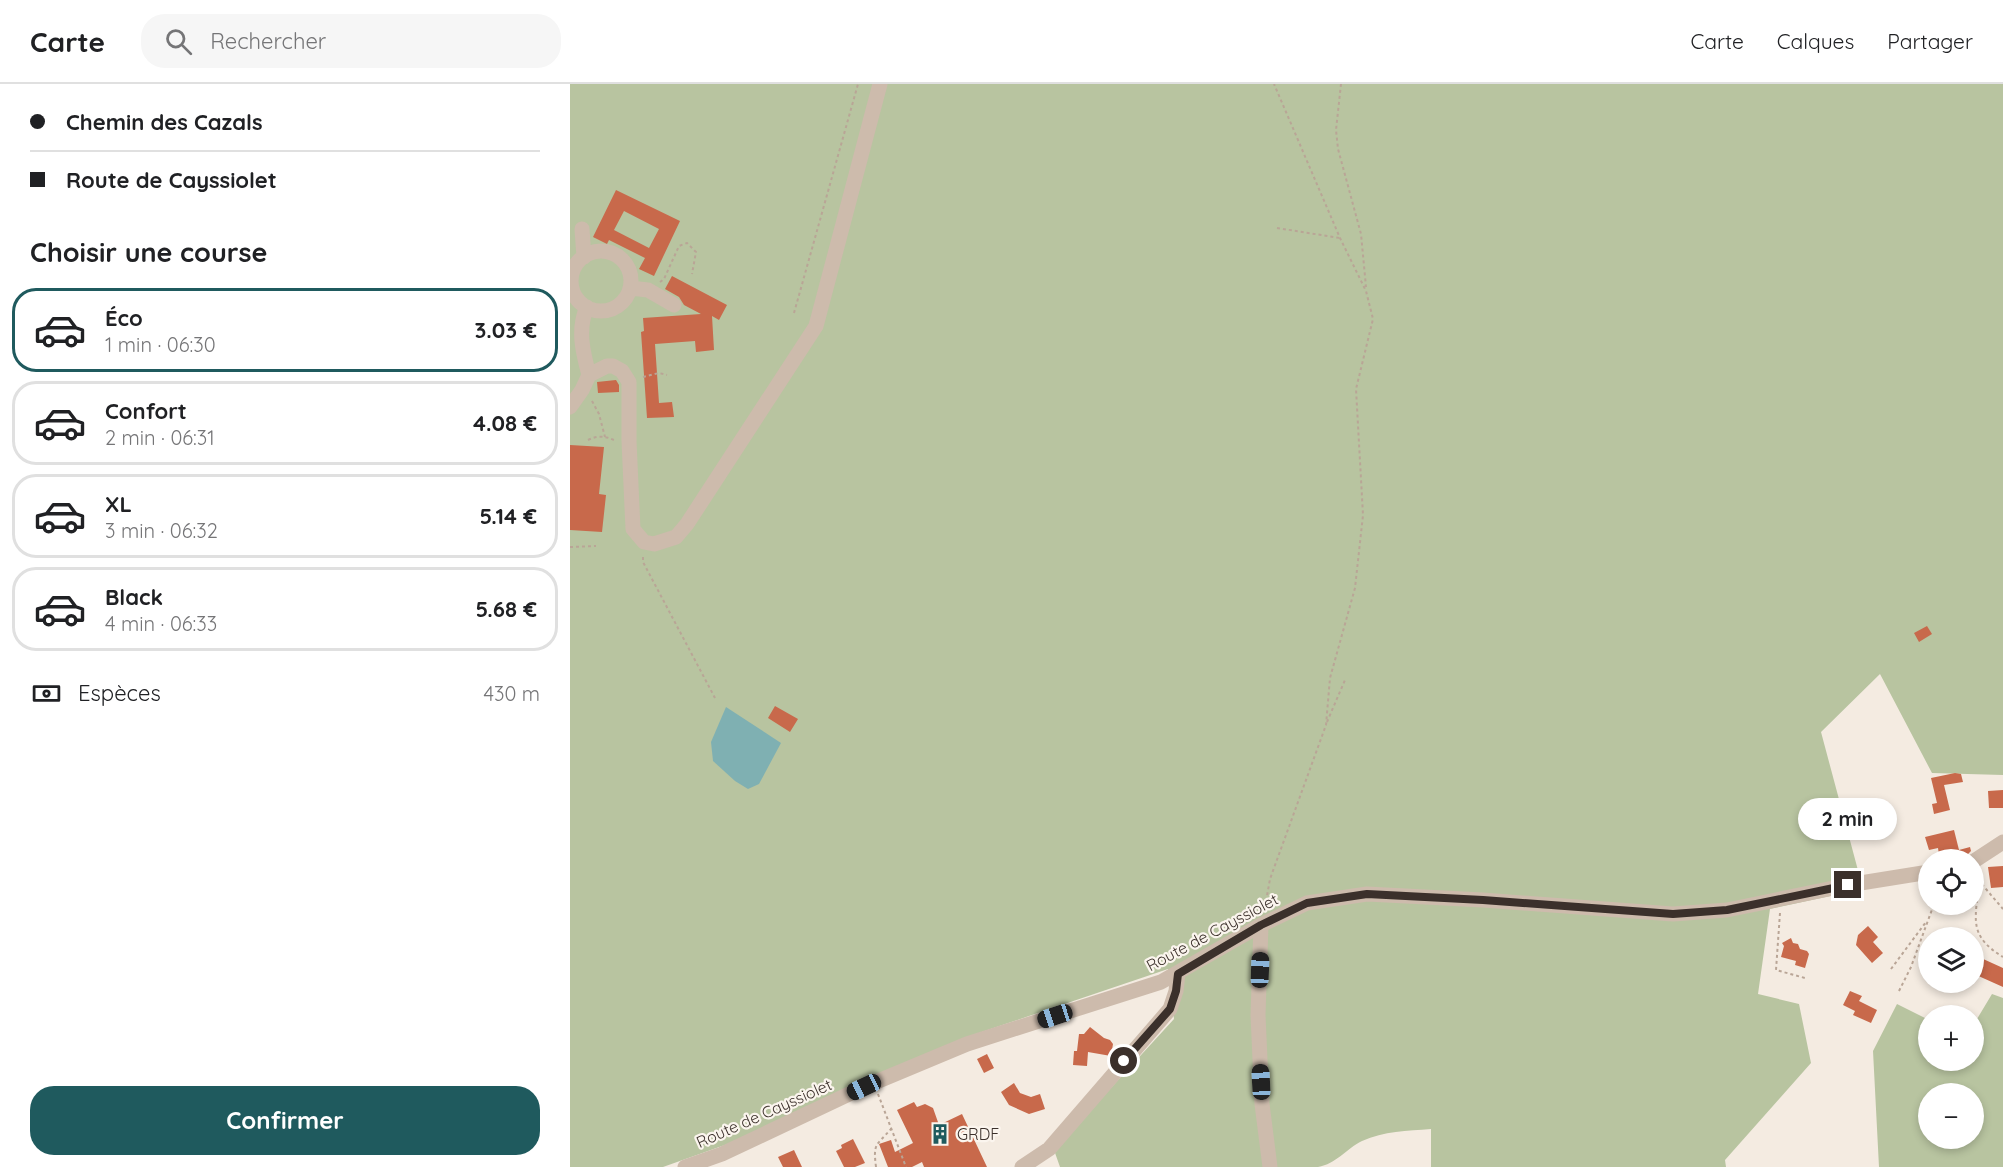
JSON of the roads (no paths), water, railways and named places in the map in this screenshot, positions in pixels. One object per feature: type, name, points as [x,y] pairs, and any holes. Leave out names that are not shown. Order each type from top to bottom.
[{"type":"street","points":[[570,407],[589,375],[607,366],[613,366],[622,371],[629,382],[633,529],[644,542],[654,544],[676,537],[687,524],[816,326],[880,84]]},
{"type":"street","points":[[582,229],[584,257]]},
{"type":"street","points":[[603,251],[622,259],[631,277],[630,288],[627,296],[614,308],[596,310],[579,301],[574,293],[572,273],[584,257],[593,252],[603,251]]},
{"type":"street","points":[[630,288],[648,290],[674,305]]},
{"type":"street","points":[[587,307],[582,318],[582,334],[583,353],[589,375]]},
{"type":"street","points":[[1984,854],[2003,842]]},
{"type":"street","name":"Route de Cayssiolet","points":[[685,1167],[722,1154],[873,1083],[967,1044],[1161,982],[1261,925],[1307,903],[1367,894],[1673,914],[1727,910],[1848,885],[1918,874]]},
{"type":"street","points":[[1261,925],[1258,1015],[1262,1104],[1270,1167]]},
{"type":"street","points":[[1022,1167],[1048,1149],[1170,1009],[1176,991],[1178,974]]},
{"type":"water","points":[[726,707],[781,743],[759,784],[748,789],[735,781],[713,761],[711,742]]},
{"type":"place","name":"GRDF","points":[[940,1134]]}]
